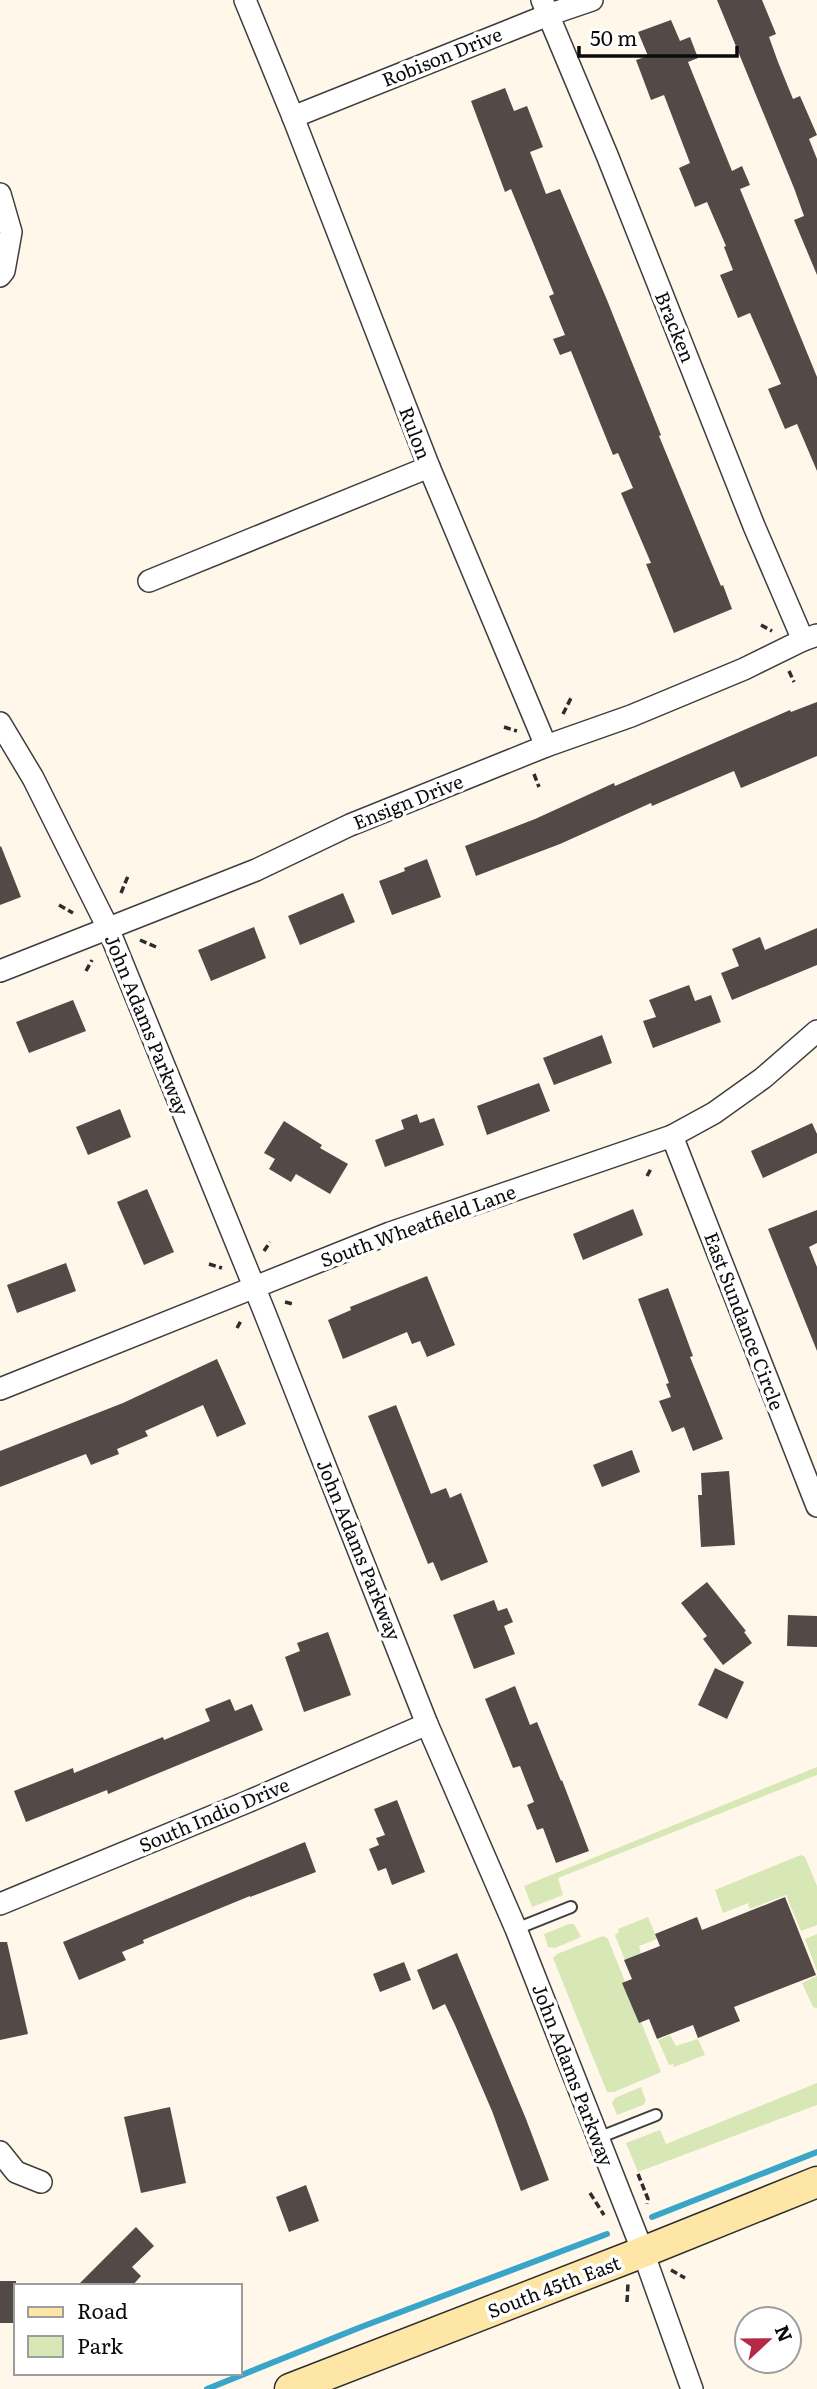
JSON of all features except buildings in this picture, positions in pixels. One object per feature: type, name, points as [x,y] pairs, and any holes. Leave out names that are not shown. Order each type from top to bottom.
[{"type":"main road","name":"South 45th East","points":[[290,2389],[817,2182]]},
{"type":"street","name":"Rulon","points":[[245,0],[429,467],[545,746]]},
{"type":"street","name":"Robison Drive","points":[[293,117],[545,7],[592,0]]},
{"type":"street","name":"Bracken","points":[[545,7],[607,155],[754,526],[810,637]]},
{"type":"street","points":[[0,194],[11,232],[4,271],[0,276]]},
{"type":"street","points":[[149,581],[429,467]]},
{"type":"street","name":"Ensign Drive","points":[[0,971],[256,870],[350,825],[545,746],[631,716],[744,669],[810,637]]},
{"type":"street","name":"John Adams Parkway","points":[[0,723],[33,778],[108,928],[391,1628],[427,1724],[516,1928],[643,2252],[692,2389]]},
{"type":"street","name":"South Wheatfield Lane","points":[[0,1389],[390,1233],[672,1136],[713,1113],[763,1077],[817,1031]]},
{"type":"street","name":"East Sundance Circle","points":[[672,1136],[817,1506]]},
{"type":"street","name":"South Indio Drive","points":[[0,1904],[427,1724]]},
{"type":"street","points":[[0,2152],[16,2172],[41,2182]]},
{"type":"lane","points":[[516,1928],[572,1907]]},
{"type":"lane","points":[[598,2138],[656,2115]]},
{"type":"path","points":[[761,625],[774,632]]},
{"type":"path","points":[[788,669],[794,682]]},
{"type":"path","points":[[563,714],[571,698]]},
{"type":"path","points":[[504,727],[517,731]]},
{"type":"path","points":[[533,772],[539,787]]},
{"type":"path","points":[[121,893],[128,876]]},
{"type":"path","points":[[58,905],[73,913]]},
{"type":"path","points":[[140,940],[156,947]]},
{"type":"path","points":[[86,971],[92,960]]},
{"type":"path","points":[[647,1176],[652,1167]]},
{"type":"path","points":[[264,1251],[270,1242]]},
{"type":"path","points":[[209,1264],[222,1268]]},
{"type":"path","points":[[285,1302],[293,1304]]},
{"type":"path","points":[[237,1328],[242,1319]]},
{"type":"path","points":[[590,2193],[606,2218]]},
{"type":"path","points":[[669,2269],[685,2278]]},
{"type":"path","points":[[627,2302],[628,2281]]},
{"type":"green space","points":[[817,1767],[817,1775],[558,1878],[563,1895],[532,1907],[524,1886]]},
{"type":"green space","points":[[801,1855],[805,1857],[817,1886],[817,1925],[801,1931],[786,1895],[750,1909],[748,1903],[723,1913],[715,1890]]},
{"type":"green space","points":[[648,1917],[657,1939],[639,1946],[641,1953],[625,1960],[615,1935],[619,1932],[618,1929]]},
{"type":"green space","points":[[574,1924],[581,1937],[555,1948],[548,1947],[544,1934]]},
{"type":"green space","points":[[817,1934],[817,1971],[805,1939]]},
{"type":"green space","points":[[603,1936],[608,1939],[661,2072],[614,2092],[607,2092],[553,1958]]},
{"type":"green space","points":[[817,1976],[817,2008],[813,2007],[802,1983]]},
{"type":"green space","points":[[670,2035],[676,2046],[698,2039],[705,2055],[674,2067],[673,2064],[669,2065],[658,2040]]},
{"type":"green space","points":[[817,2083],[817,2105],[638,2172],[626,2143],[660,2130],[666,2144]]},
{"type":"green space","points":[[641,2087],[646,2101],[643,2105],[617,2115],[612,2103],[615,2098]]},
{"type":"waterway","points":[[652,2217],[817,2152]]},
{"type":"waterway","points":[[242,2375],[607,2234]]},
{"type":"waterway","points":[[207,2389],[242,2375]]}]
